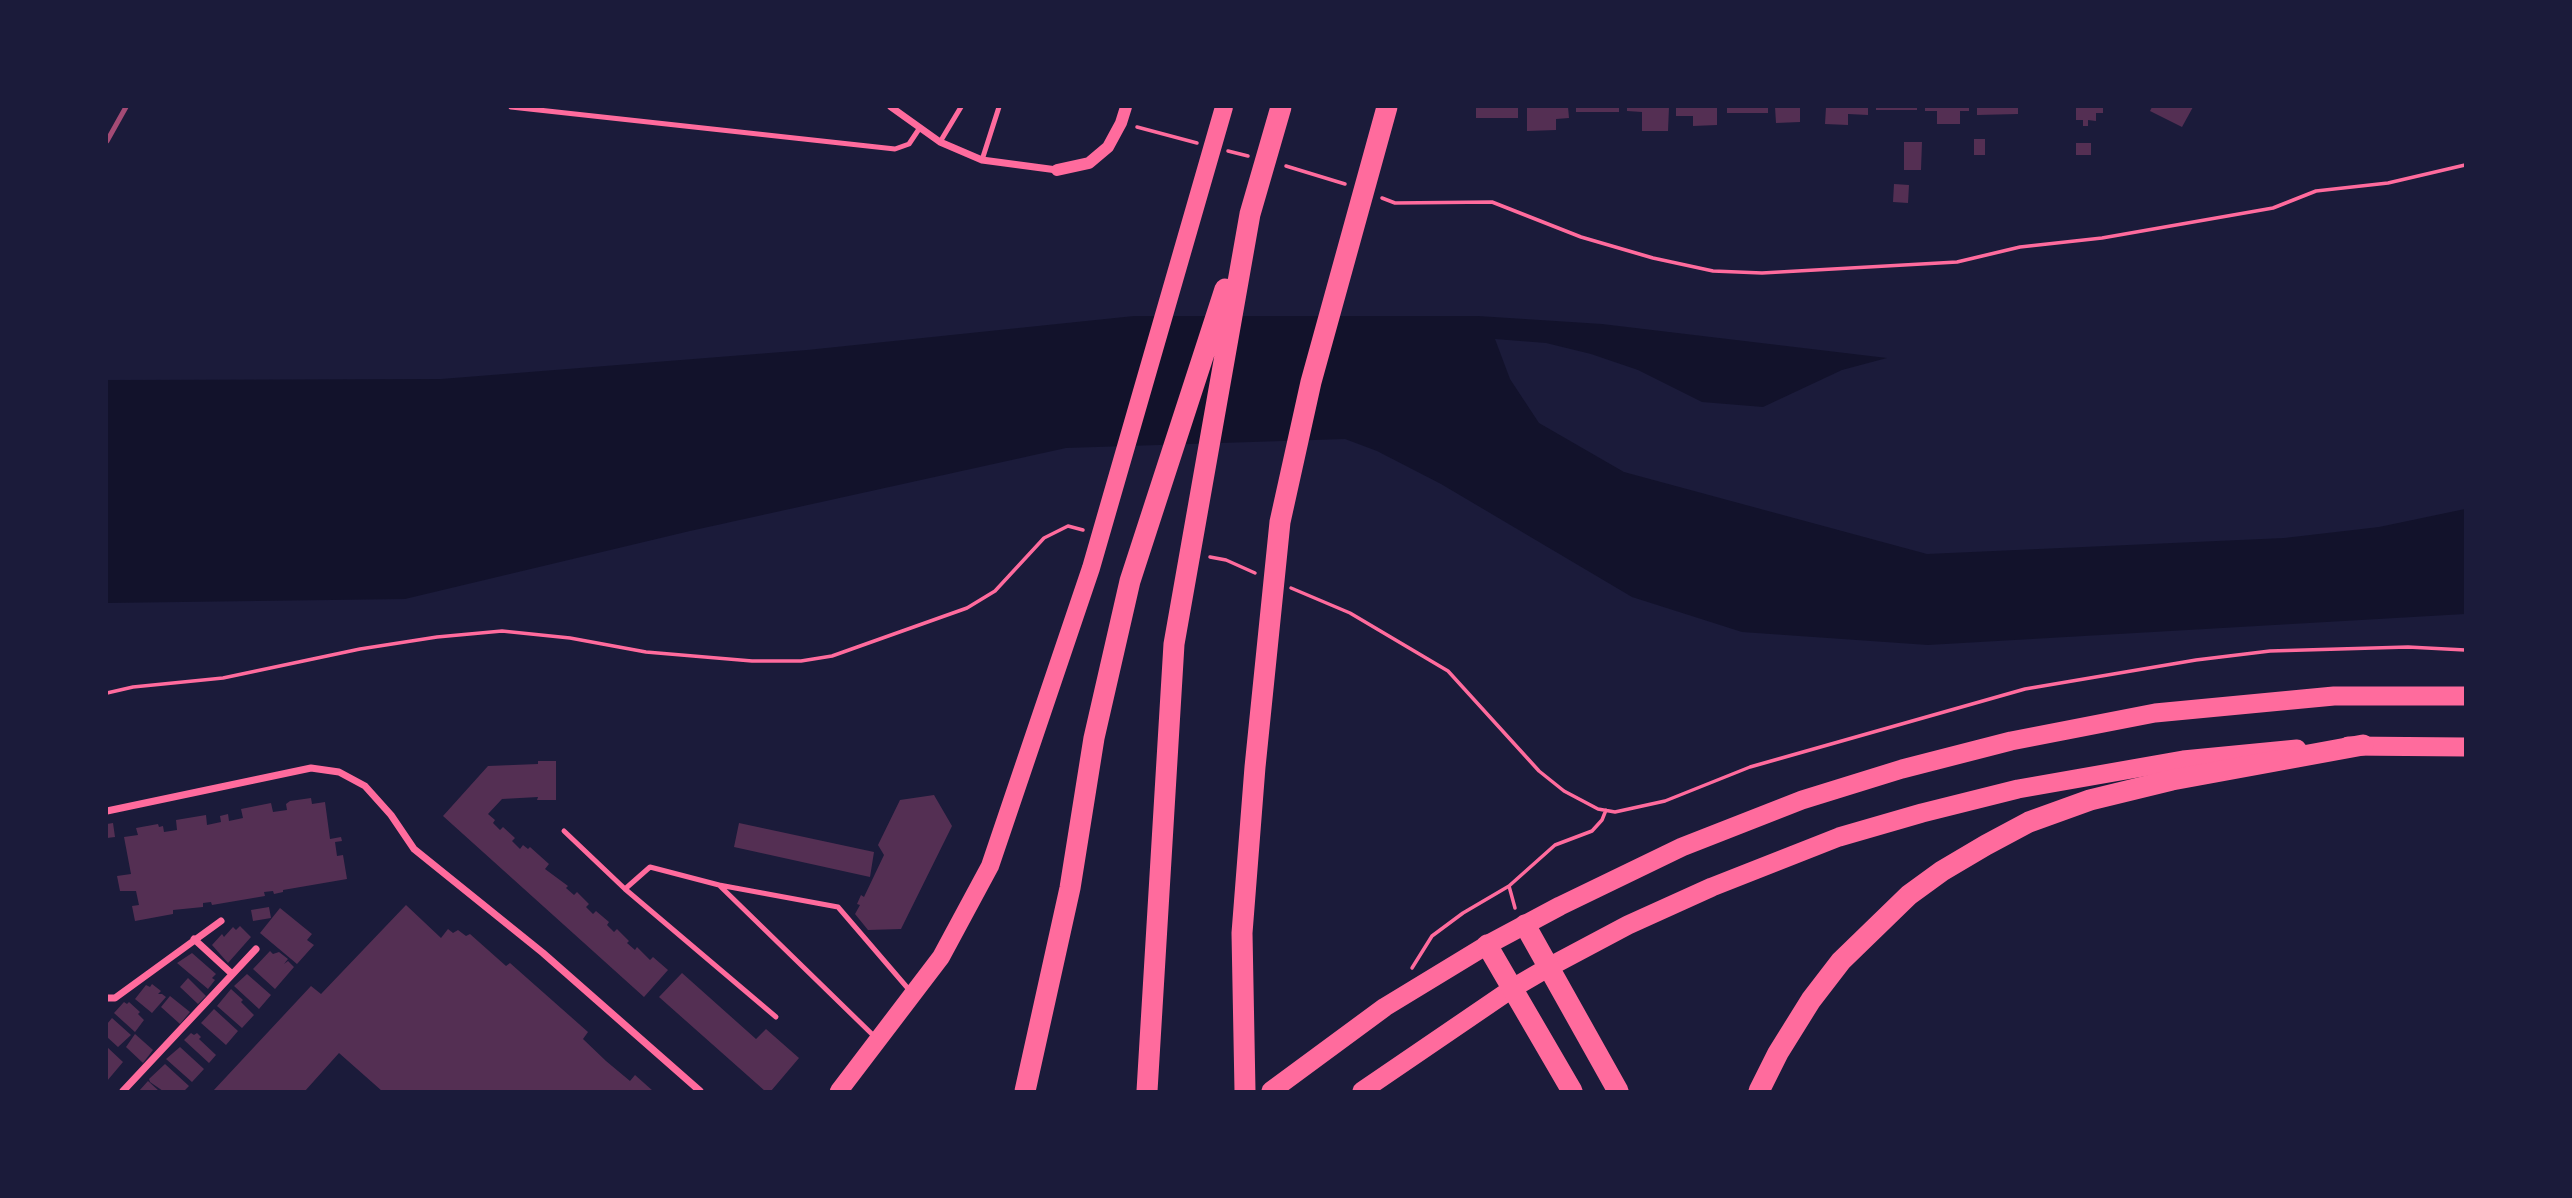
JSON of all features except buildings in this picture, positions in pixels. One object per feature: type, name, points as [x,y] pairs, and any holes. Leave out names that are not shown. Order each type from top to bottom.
[{"type":"highway","points":[[1025,1091],[1070,888],[1094,738],[1130,581],[1250,214],[1281,107]]},
{"type":"highway","points":[[1245,1091],[1242,933],[1280,522],[1311,382],[1387,107]]},
{"type":"highway","points":[[1147,1091],[1174,644],[1250,214]]},
{"type":"highway","points":[[1271,1091],[1385,1007],[1487,945],[1682,847],[1802,800],[1902,769],[2011,741],[2155,713],[2364,695],[2465,696]]},
{"type":"highway","points":[[1759,1091],[1791,1032],[1841,961],[1909,895],[1942,871],[1986,845],[2029,822],[2091,800],[2172,780],[2363,745]]},
{"type":"highway","points":[[1362,1091],[1513,988],[1549,967],[1628,925],[1712,887],[1839,837],[2018,789],[2183,760],[2363,745],[2465,747]]},
{"type":"highway","points":[[1525,925],[1618,1091]]},
{"type":"highway","points":[[1487,945],[1572,1091]]},
{"type":"highway","points":[[1245,1035],[1256,1091]]},
{"type":"main road","points":[[839,1091],[941,957],[989,866],[1091,568],[1224,107]]},
{"type":"street","points":[[891,107],[940,142],[982,160],[1057,170],[1089,163],[1108,147],[1126,107]]},
{"type":"street","points":[[107,811],[312,768],[339,772],[365,786],[391,815],[414,849],[543,953],[699,1091]]},
{"type":"street","points":[[107,1007],[111,998],[221,921]]},
{"type":"street","points":[[194,939],[231,973]]},
{"type":"street","points":[[123,1091],[256,949]]},
{"type":"lane","points":[[511,107],[895,149],[909,144],[919,129]]},
{"type":"lane","points":[[940,142],[961,107]]},
{"type":"lane","points":[[982,160],[999,107]]},
{"type":"lane","points":[[564,831],[625,889],[776,1017]]},
{"type":"lane","points":[[625,889],[650,867],[719,885],[838,907],[914,995]]},
{"type":"lane","points":[[719,885],[879,1041]]},
{"type":"path","points":[[1121,123],[1198,143]]},
{"type":"path","points":[[1223,150],[1249,157]]},
{"type":"path","points":[[1274,163],[1349,186]]},
{"type":"path","points":[[1372,194],[1395,203],[1492,202],[1581,237],[1654,258],[1713,271],[1762,273],[1957,262],[2020,247],[2102,239],[2273,208],[2316,191],[2388,183],[2465,165]]},
{"type":"path","points":[[107,693],[133,687],[223,678],[360,649],[502,631],[570,638],[646,652],[752,661],[801,661],[832,656],[967,608],[995,592],[1044,538],[1068,526],[1094,532]]},
{"type":"path","points":[[1199,554],[1226,560],[1263,576]]},
{"type":"path","points":[[1288,586],[1350,613],[1448,671],[1539,771],[1564,791],[1598,809],[1615,812],[1665,801],[1750,767],[2025,689],[2196,660],[2270,651],[2408,647],[2465,650]]},
{"type":"path","points":[[1413,966],[1432,936],[1463,913],[1509,886],[1555,845],[1592,831],[1602,820],[1606,810]]},
{"type":"shaded area","points":[[1134,316],[1478,316],[1602,324],[1887,358],[1842,370],[1763,407],[1702,402],[1638,370],[1591,354],[1546,343],[1495,339],[1510,379],[1539,423],[1624,472],[1927,554],[2284,538],[2379,527],[2465,509],[2465,614],[1928,645],[1742,632],[1632,597],[1441,484],[1377,451],[1345,439],[1066,448],[690,531],[405,599],[107,603],[107,380],[441,379],[807,350]]},
{"type":"railway","points":[[107,141],[126,107]]}]
